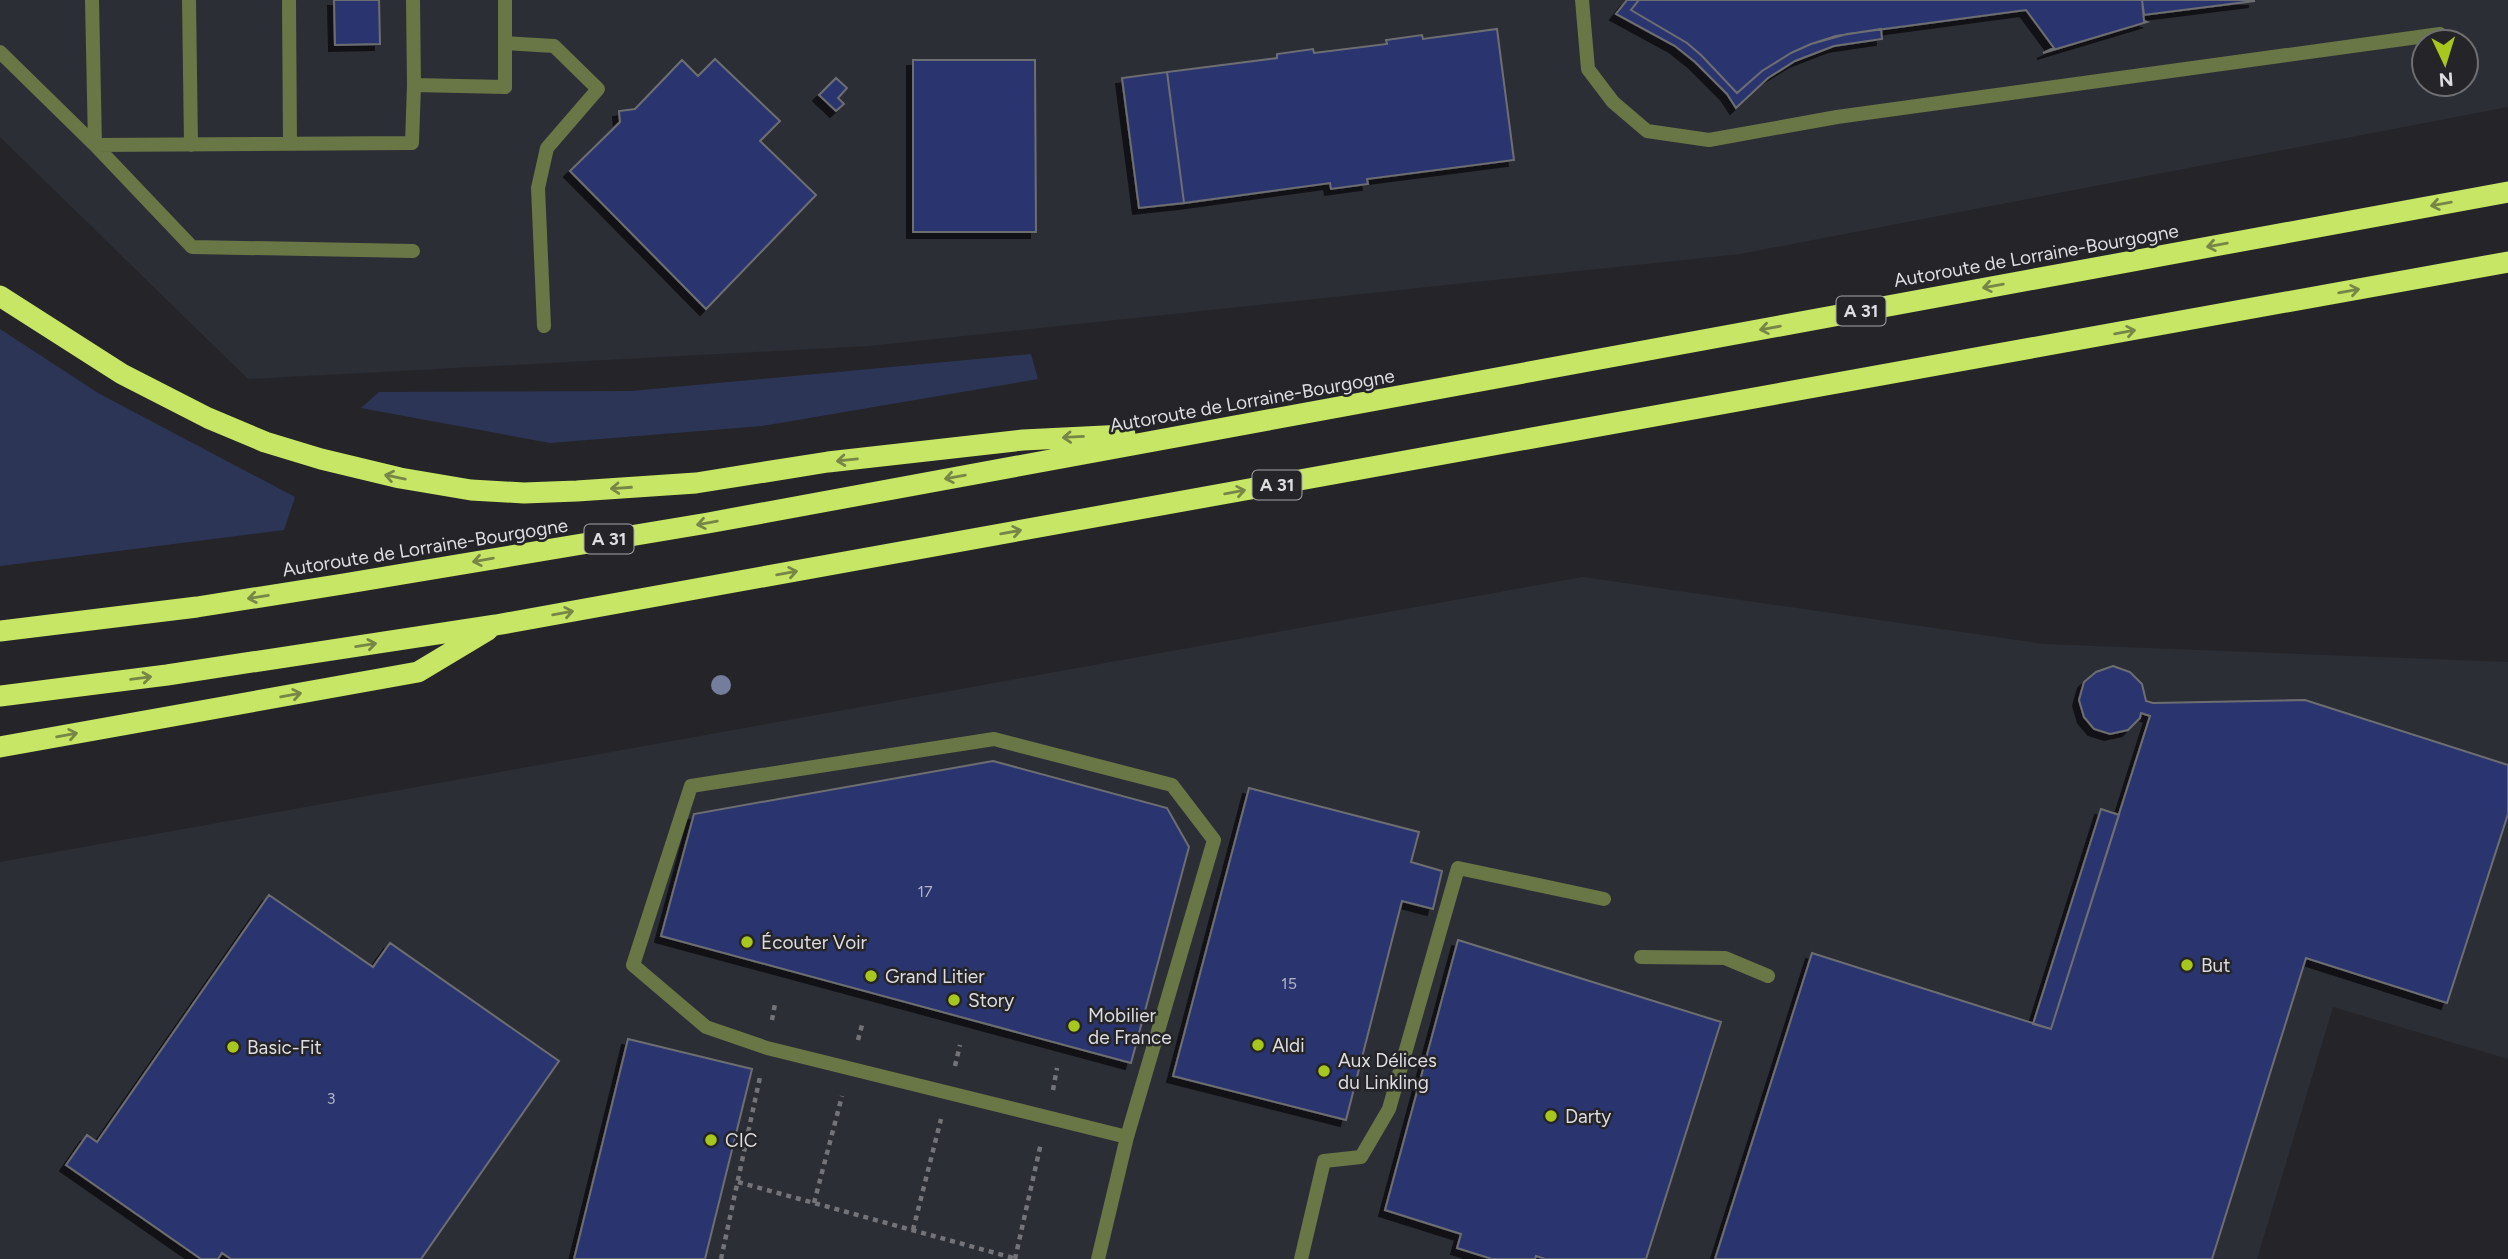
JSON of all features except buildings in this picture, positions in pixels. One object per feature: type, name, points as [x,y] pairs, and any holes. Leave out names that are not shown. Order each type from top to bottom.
[{"type":"highway","name":"Autoroute de Lorraine-Bourgogne","points":[[0,631],[197,607],[708,523],[2508,192]]},
{"type":"highway","name":"A 31","points":[[0,696],[181,673],[496,625],[2508,262]]},
{"type":"highway","points":[[0,296],[122,374],[208,418],[265,442],[400,478],[471,490],[524,493],[696,483],[828,462],[1023,440],[1215,430]]},
{"type":"highway","points":[[0,747],[418,672],[496,625]]},
{"type":"street","points":[[92,0],[95,145]]},
{"type":"street","points":[[189,0],[191,145]]},
{"type":"street","points":[[289,0],[290,144]]},
{"type":"street","points":[[95,145],[412,143],[413,0]]},
{"type":"street","points":[[414,85],[505,87],[505,0]]},
{"type":"street","points":[[1582,0],[1588,69],[1613,102],[1647,131],[1709,141],[1837,117],[2410,38]]},
{"type":"street","points":[[505,43],[554,46],[598,89],[547,148],[538,188],[544,326]]},
{"type":"street","points":[[0,52],[95,145],[192,247],[413,251]]},
{"type":"street","points":[[1098,1259],[1127,1137],[1214,840],[1172,785],[994,740],[691,786],[633,965],[706,1027],[766,1048],[1127,1137]]},
{"type":"street","points":[[1301,1259],[1324,1161],[1361,1157],[1389,1110],[1458,868],[1604,899]]},
{"type":"street","points":[[1642,957],[1725,958],[1768,975]]},
{"type":"path","points":[[722,1259],[775,1004]]},
{"type":"path","points":[[814,1203],[862,1025]]},
{"type":"path","points":[[914,1230],[960,1045]]},
{"type":"path","points":[[738,1182],[1016,1259],[1057,1068]]},
{"type":"shaded area","points":[[0,0],[2508,0],[2508,107],[1740,254],[869,346],[248,379],[0,137]]},
{"type":"shaded area","points":[[0,329],[98,393],[295,497],[284,530],[0,566]]},
{"type":"shaded area","points":[[1031,354],[1038,379],[762,426],[550,443],[361,408],[379,392],[631,391]]},
{"type":"shaded area","points":[[1583,577],[2044,644],[2508,662],[2508,1059],[2333,1007],[2257,1259],[0,1259],[0,862]]},
{"type":"place","name":"Écouter Voir","points":[[747,942]]},
{"type":"place","name":"But","points":[[2187,965]]},
{"type":"place","name":"Grand Litier","points":[[871,976]]},
{"type":"place","name":"Story","points":[[954,1000]]},
{"type":"place","name":"Mobilier de France","points":[[1074,1026]]},
{"type":"place","name":"Aldi","points":[[1258,1045]]},
{"type":"place","name":"Basic-Fit","points":[[233,1047]]},
{"type":"place","name":"Aux Délices du Linkling","points":[[1324,1071]]},
{"type":"place","name":"Darty","points":[[1551,1116]]},
{"type":"place","name":"CIC","points":[[711,1140]]}]
